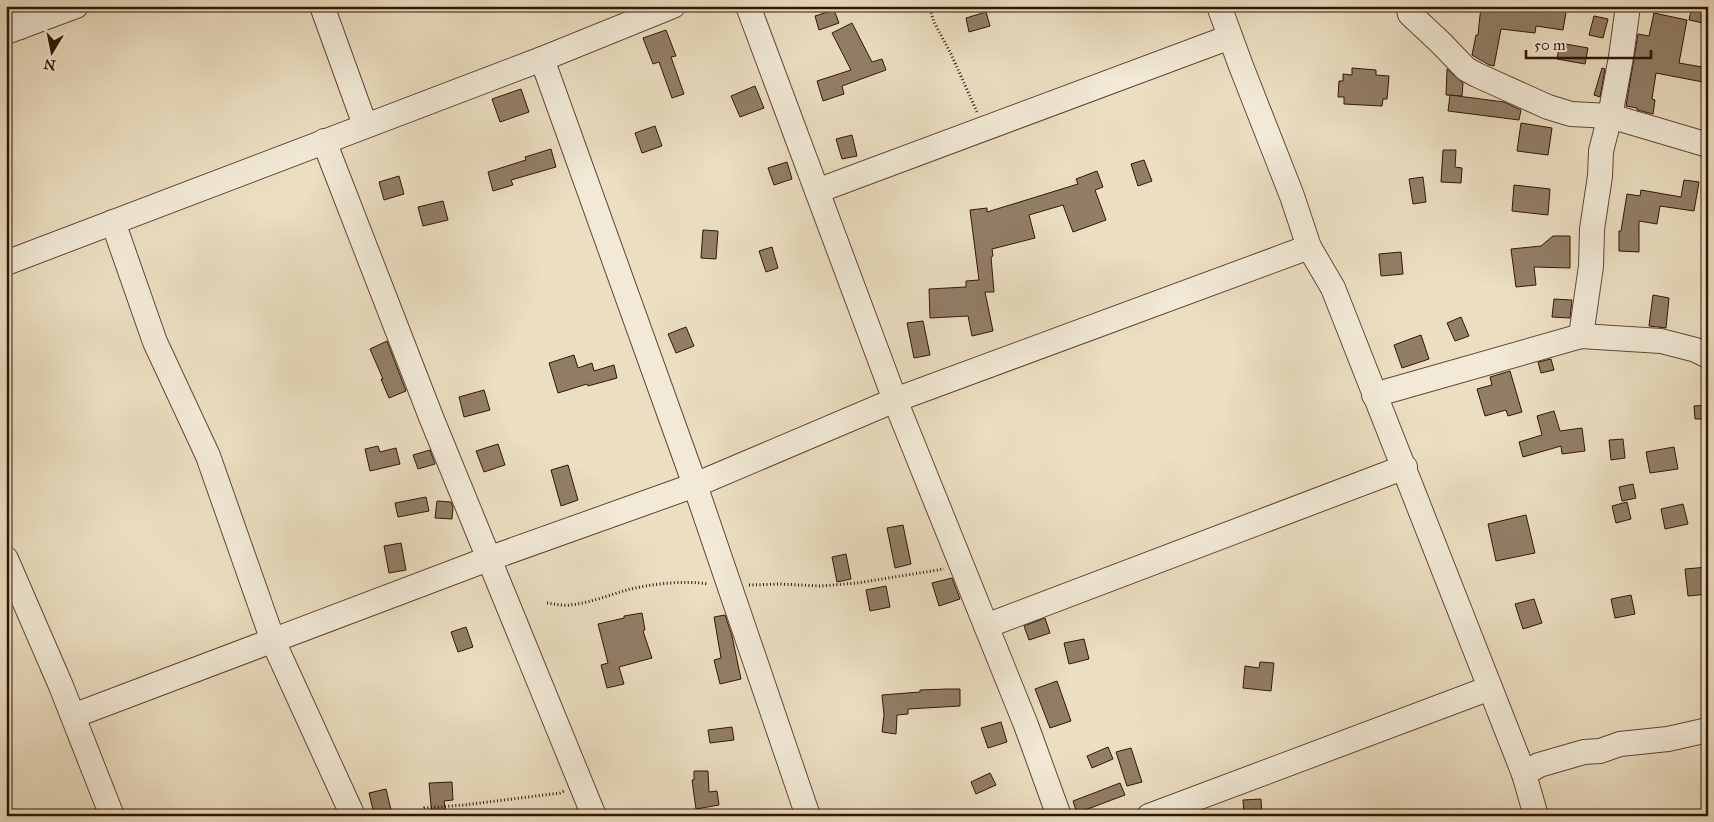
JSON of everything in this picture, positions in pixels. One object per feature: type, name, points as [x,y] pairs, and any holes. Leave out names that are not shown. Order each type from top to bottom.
[{"type":"street","points":[[13,22],[76,6]]},
{"type":"street","points":[[322,6],[365,125]]},
{"type":"street","points":[[6,263],[542,59],[673,6]]},
{"type":"street","points":[[748,6],[895,400],[1026,725],[1059,816]]},
{"type":"street","points":[[1220,6],[1230,37],[1292,196],[1309,247],[1333,288],[1524,774],[1536,816]]},
{"type":"street","points":[[1408,6],[1410,14],[1442,43],[1466,69],[1477,75],[1548,107],[1570,114],[1610,116],[1708,145]]},
{"type":"street","points":[[1581,336],[1591,266],[1592,230],[1600,176],[1601,151],[1610,116],[1621,57],[1628,6]]},
{"type":"street","points":[[817,190],[1230,37]]},
{"type":"street","points":[[542,59],[695,485],[808,816]]},
{"type":"street","points":[[324,141],[431,417],[594,816]]},
{"type":"street","points":[[113,222],[155,342],[208,456],[273,641],[353,816]]},
{"type":"street","points":[[73,716],[488,559],[695,485],[895,400],[1309,247]]},
{"type":"street","points":[[1374,395],[1581,336],[1661,341],[1696,350],[1708,356]]},
{"type":"street","points":[[986,626],[1404,467]]},
{"type":"street","points":[[6,559],[73,716],[112,816]]},
{"type":"street","points":[[1149,816],[1490,688]]},
{"type":"street","points":[[1524,774],[1539,765],[1584,752],[1600,751],[1620,744],[1668,739],[1708,730]]},
{"type":"path","points":[[929,6],[934,22],[951,54],[984,128]]},
{"type":"path","points":[[547,603],[570,606],[629,590],[664,584],[695,582],[720,586],[780,584],[820,586],[857,583],[937,571],[961,564]]},
{"type":"path","points":[[417,816],[424,808],[560,793],[581,784]]},
{"type":"building","points":[[1481,6],[1535,6],[1566,12],[1563,30],[1536,26],[1535,33],[1501,29],[1494,66],[1489,65],[1472,55],[1476,35],[1478,35]]},
{"type":"building","points":[[1692,6],[1708,6],[1708,24],[1689,20]]},
{"type":"building","points":[[834,10],[839,23],[819,30],[815,16]]},
{"type":"building","points":[[986,12],[990,26],[969,32],[966,18]]},
{"type":"building","points":[[1654,13],[1687,20],[1679,63],[1708,68],[1708,83],[1656,73],[1652,99],[1655,100],[1653,114],[1626,106],[1638,34],[1649,36]]},
{"type":"building","points":[[1594,16],[1608,19],[1603,38],[1589,35]]},
{"type":"building","points":[[852,23],[872,62],[882,59],[886,70],[842,86],[844,94],[823,101],[817,81],[851,70],[832,33]]},
{"type":"building","points":[[666,30],[676,56],[671,57],[684,94],[672,98],[659,62],[653,64],[643,38]]},
{"type":"building","points":[[1560,43],[1588,48],[1585,64],[1557,59]]},
{"type":"building","points":[[1352,68],[1376,70],[1376,75],[1389,76],[1387,99],[1383,99],[1382,106],[1344,104],[1344,97],[1338,97],[1339,81],[1343,81],[1343,74],[1352,75]]},
{"type":"building","points":[[1602,68],[1605,69],[1600,97],[1594,95]]},
{"type":"building","points":[[1447,69],[1463,83],[1462,96],[1446,95]]},
{"type":"building","points":[[755,86],[764,108],[740,117],[731,96]]},
{"type":"building","points":[[521,89],[529,112],[500,122],[492,99]]},
{"type":"building","points":[[1450,95],[1504,102],[1521,110],[1519,120],[1448,111]]},
{"type":"building","points":[[1521,123],[1552,128],[1548,155],[1517,151]]},
{"type":"building","points":[[655,126],[662,146],[642,153],[635,133]]},
{"type":"building","points":[[852,135],[857,156],[842,159],[836,139]]},
{"type":"building","points":[[551,149],[556,167],[511,180],[513,185],[493,191],[488,172],[526,160],[525,157]]},
{"type":"building","points":[[1443,150],[1456,150],[1455,167],[1462,168],[1461,183],[1441,182]]},
{"type":"building","points":[[1144,160],[1152,181],[1138,186],[1131,164]]},
{"type":"building","points":[[787,162],[792,179],[774,185],[768,168]]},
{"type":"building","points":[[1097,171],[1103,187],[1095,190],[1106,220],[1073,232],[1063,205],[1029,215],[1035,238],[992,249],[994,292],[985,292],[993,331],[972,336],[968,316],[930,318],[929,289],[966,287],[966,281],[979,280],[970,210],[987,208],[987,212],[1036,197],[1078,184],[1076,179]]},
{"type":"building","points":[[399,176],[404,194],[384,200],[379,182]]},
{"type":"building","points":[[1423,177],[1426,202],[1413,204],[1409,179]]},
{"type":"building","points":[[1684,180],[1699,182],[1694,211],[1660,206],[1657,224],[1639,221],[1639,252],[1619,251],[1619,231],[1621,231],[1627,194],[1640,196],[1641,190],[1681,197]]},
{"type":"building","points":[[1514,185],[1550,189],[1548,215],[1512,211]]},
{"type":"building","points":[[443,201],[448,220],[423,226],[418,207]]},
{"type":"building","points":[[703,230],[718,231],[716,259],[701,258]]},
{"type":"building","points":[[1553,236],[1570,236],[1570,268],[1534,267],[1536,285],[1516,287],[1511,249],[1541,246]]},
{"type":"building","points":[[772,247],[778,268],[766,272],[759,251]]},
{"type":"building","points":[[1401,252],[1403,274],[1381,276],[1379,254]]},
{"type":"building","points":[[1653,295],[1669,298],[1666,328],[1649,326]]},
{"type":"building","points":[[1554,299],[1572,300],[1570,318],[1552,317]]},
{"type":"building","points":[[1461,317],[1469,336],[1455,341],[1447,323]]},
{"type":"building","points":[[923,321],[930,355],[914,358],[907,323]]},
{"type":"building","points":[[686,327],[694,346],[676,353],[668,334]]},
{"type":"building","points":[[1421,335],[1429,359],[1402,368],[1394,345]]},
{"type":"building","points":[[387,341],[406,391],[389,398],[370,349]]},
{"type":"building","points":[[574,355],[578,368],[592,363],[594,371],[614,365],[617,378],[588,386],[587,384],[558,393],[549,363]]},
{"type":"building","points":[[1551,359],[1554,370],[1541,373],[1538,362]]},
{"type":"building","points":[[1510,371],[1522,412],[1508,416],[1506,410],[1485,416],[1477,389],[1492,385],[1490,377]]},
{"type":"building","points":[[484,390],[490,410],[464,417],[459,397]]},
{"type":"building","points":[[1708,405],[1708,419],[1695,419],[1694,406]]},
{"type":"building","points":[[1554,411],[1560,431],[1582,428],[1585,451],[1562,454],[1561,446],[1523,457],[1519,442],[1542,435],[1537,416]]},
{"type":"building","points":[[1623,439],[1625,458],[1611,460],[1609,440]]},
{"type":"building","points":[[498,444],[505,465],[484,472],[476,451]]},
{"type":"building","points":[[378,446],[380,452],[396,448],[400,464],[370,471],[365,449]]},
{"type":"building","points":[[1674,447],[1678,469],[1650,473],[1646,452]]},
{"type":"building","points":[[430,450],[435,464],[418,469],[413,455]]},
{"type":"building","points":[[568,465],[578,500],[561,506],[551,470]]},
{"type":"building","points":[[1633,484],[1636,498],[1622,501],[1619,487]]},
{"type":"building","points":[[426,497],[429,511],[398,517],[395,503]]},
{"type":"building","points":[[437,501],[451,502],[453,507],[452,519],[435,518]]},
{"type":"building","points":[[1627,502],[1631,519],[1616,523],[1612,506]]},
{"type":"building","points":[[1683,504],[1688,524],[1665,529],[1661,509]]},
{"type":"building","points":[[1526,515],[1535,553],[1496,561],[1488,524]]},
{"type":"building","points":[[903,525],[911,564],[895,568],[887,528]]},
{"type":"building","points":[[401,543],[406,570],[389,573],[384,546]]},
{"type":"building","points":[[846,554],[851,579],[837,582],[832,557]]},
{"type":"building","points":[[1708,567],[1708,594],[1688,596],[1685,569]]},
{"type":"building","points":[[952,578],[960,599],[939,606],[932,583]]},
{"type":"building","points":[[886,586],[890,607],[870,611],[866,590]]},
{"type":"building","points":[[1631,595],[1635,614],[1615,618],[1611,599]]},
{"type":"building","points":[[1534,599],[1542,623],[1523,629],[1515,604]]},
{"type":"building","points":[[642,613],[645,630],[643,631],[652,658],[619,667],[624,684],[607,688],[601,665],[608,663],[598,624]]},
{"type":"building","points":[[725,615],[732,636],[741,679],[720,684],[714,660],[721,658],[714,617]]},
{"type":"building","points":[[1045,618],[1050,633],[1029,640],[1024,626]]},
{"type":"building","points":[[466,627],[473,647],[458,652],[451,632]]},
{"type":"building","points":[[1084,639],[1089,659],[1069,664],[1064,643]]},
{"type":"building","points":[[1260,662],[1274,663],[1271,691],[1243,688],[1245,666],[1259,668]]},
{"type":"building","points":[[1057,681],[1071,721],[1050,728],[1035,689]]},
{"type":"building","points":[[960,689],[960,706],[908,709],[908,714],[897,715],[896,734],[882,732],[884,715],[882,695],[920,692],[920,690]]},
{"type":"building","points":[[1001,722],[1007,742],[988,748],[981,728]]},
{"type":"building","points":[[732,727],[734,740],[710,743],[708,730]]},
{"type":"building","points":[[1108,747],[1113,759],[1092,768],[1087,756]]},
{"type":"building","points":[[1131,748],[1142,782],[1127,786],[1116,752]]},
{"type":"building","points":[[694,771],[708,771],[709,792],[717,791],[719,805],[696,809],[692,780],[694,780]]},
{"type":"building","points":[[990,773],[996,785],[976,794],[971,782]]},
{"type":"building","points":[[452,782],[453,800],[444,801],[446,816],[432,816],[429,783]]},
{"type":"building","points":[[1120,783],[1125,795],[1077,813],[1073,801]]},
{"type":"building","points":[[386,789],[391,810],[374,814],[369,793]]},
{"type":"building","points":[[1261,799],[1262,816],[1244,816],[1243,800]]}]
